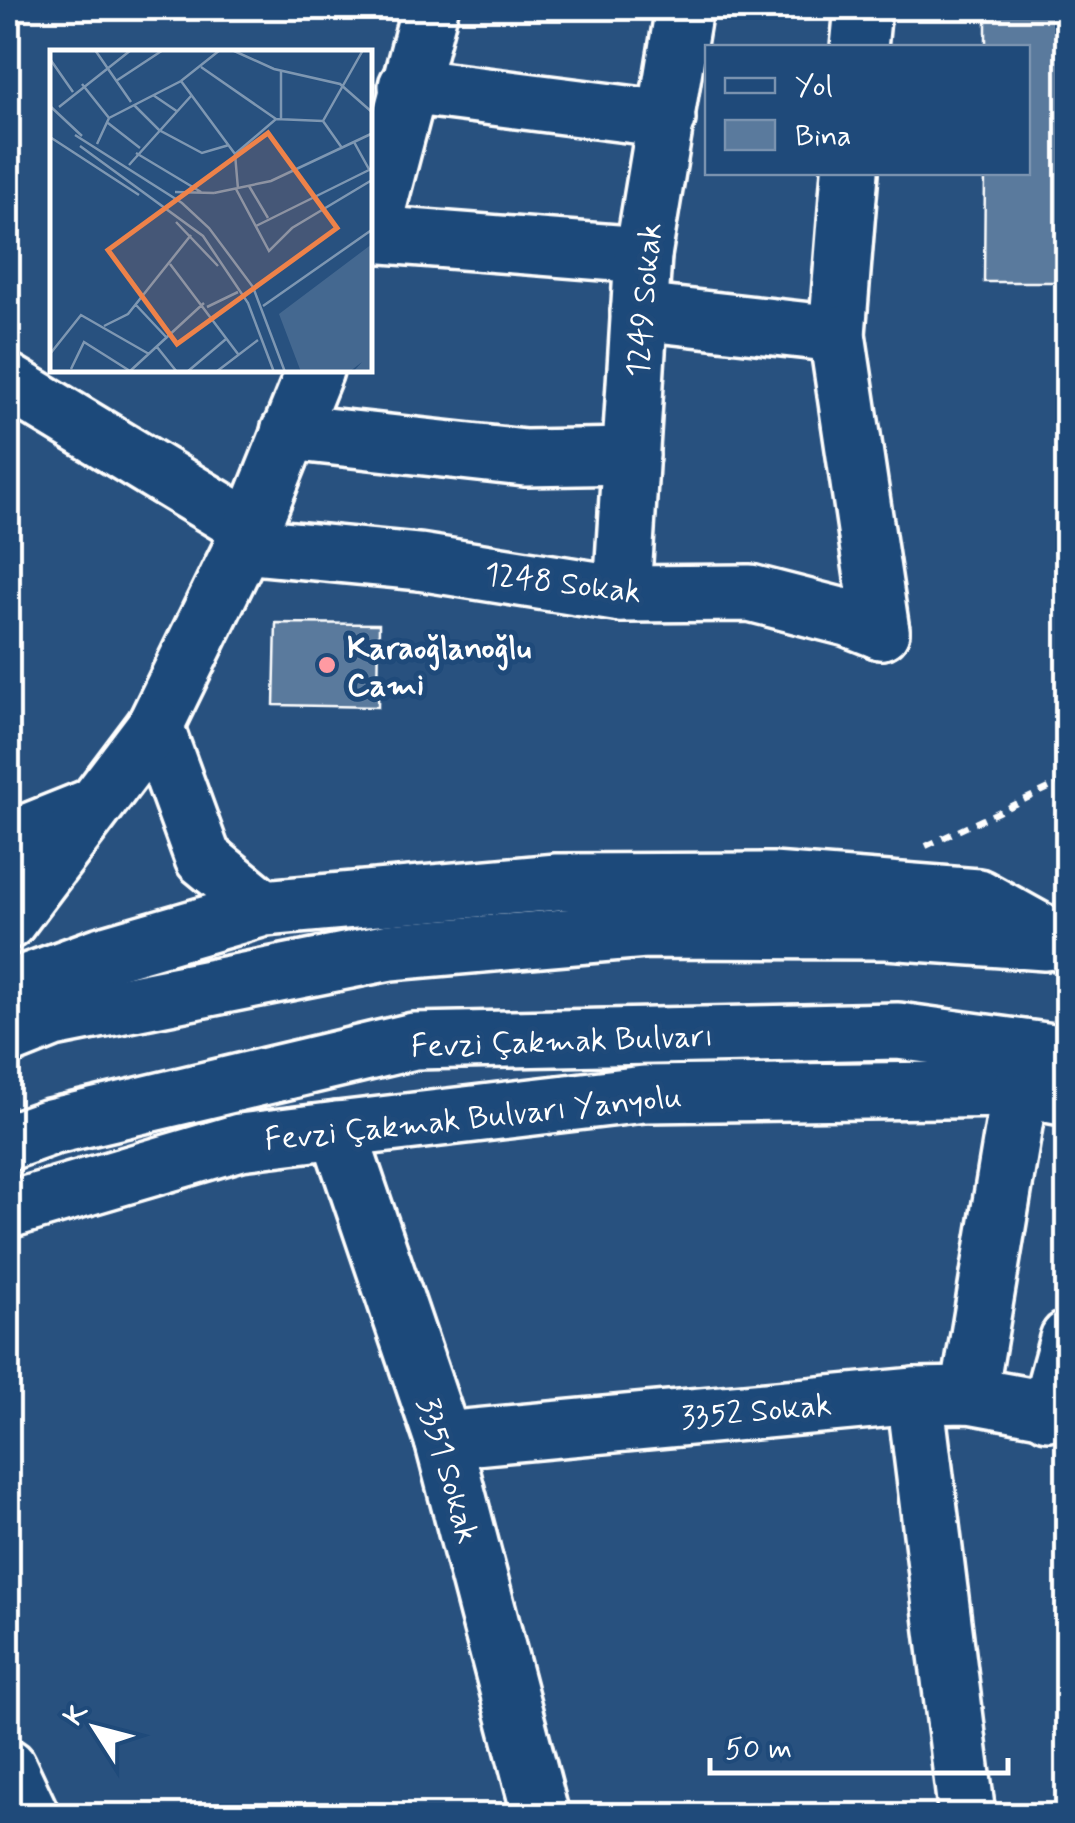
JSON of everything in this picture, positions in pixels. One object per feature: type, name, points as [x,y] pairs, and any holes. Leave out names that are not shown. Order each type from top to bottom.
[{"type":"street","points":[[372,231],[430,8]]},
{"type":"street","name":"1249 Sokak","points":[[622,594],[643,255],[684,8]]},
{"type":"street","points":[[860,45],[863,8]]},
{"type":"street","points":[[407,86],[667,119]]},
{"type":"street","points":[[639,312],[837,334],[850,175]]},
{"type":"street","points":[[372,235],[643,255]]},
{"type":"street","name":"1248 Sokak","points":[[246,537],[622,594],[750,594],[848,618],[881,631],[837,334]]},
{"type":"street","points":[[8,921],[155,726],[246,537],[314,372]]},
{"type":"street","points":[[8,382],[246,537]]},
{"type":"street","points":[[289,432],[525,458],[630,456]]},
{"type":"street","points":[[155,726],[203,858],[264,908]]},
{"type":"street","points":[[8,840],[93,806]]},
{"type":"street","points":[[8,988],[102,955],[264,908],[557,882],[772,882],[978,897],[1065,932]]},
{"type":"street","points":[[8,1036],[53,1018],[390,952],[645,930],[1065,932]]},
{"type":"street","name":"Fevzi Çakmak Bulvarı","points":[[8,1142],[50,1127],[414,1041],[898,1031],[1068,1054]]},
{"type":"street","points":[[8,1173],[132,1132],[231,1084]]},
{"type":"street","name":"Fevzi Çakmak Bulvarı Yanyolu","points":[[8,1210],[240,1142],[644,1094],[1044,1094]]},
{"type":"street","points":[[969,1395],[1044,1094]]},
{"type":"street","name":"3351 Sokak","points":[[338,1130],[443,1440],[541,1816]]},
{"type":"street","points":[[1058,1412],[1068,1339]]},
{"type":"street","name":"3352 Sokak","points":[[443,1440],[915,1396],[969,1395],[1058,1412]]},
{"type":"street","points":[[915,1396],[967,1816]]},
{"type":"street","points":[[8,1766],[31,1816]]},
{"type":"path","points":[[908,854],[1067,780]]},
{"type":"building","points":[[986,8],[1068,8],[1068,282],[984,282],[985,175],[1030,175],[1030,45],[986,45]]},
{"type":"building","name":"Karaoğlanoğlu Cami","points":[[276,623],[379,624],[378,707],[274,705]]},
{"type":"place","name":"Karaoğlanoğlu Cami","points":[[327,665]]}]
